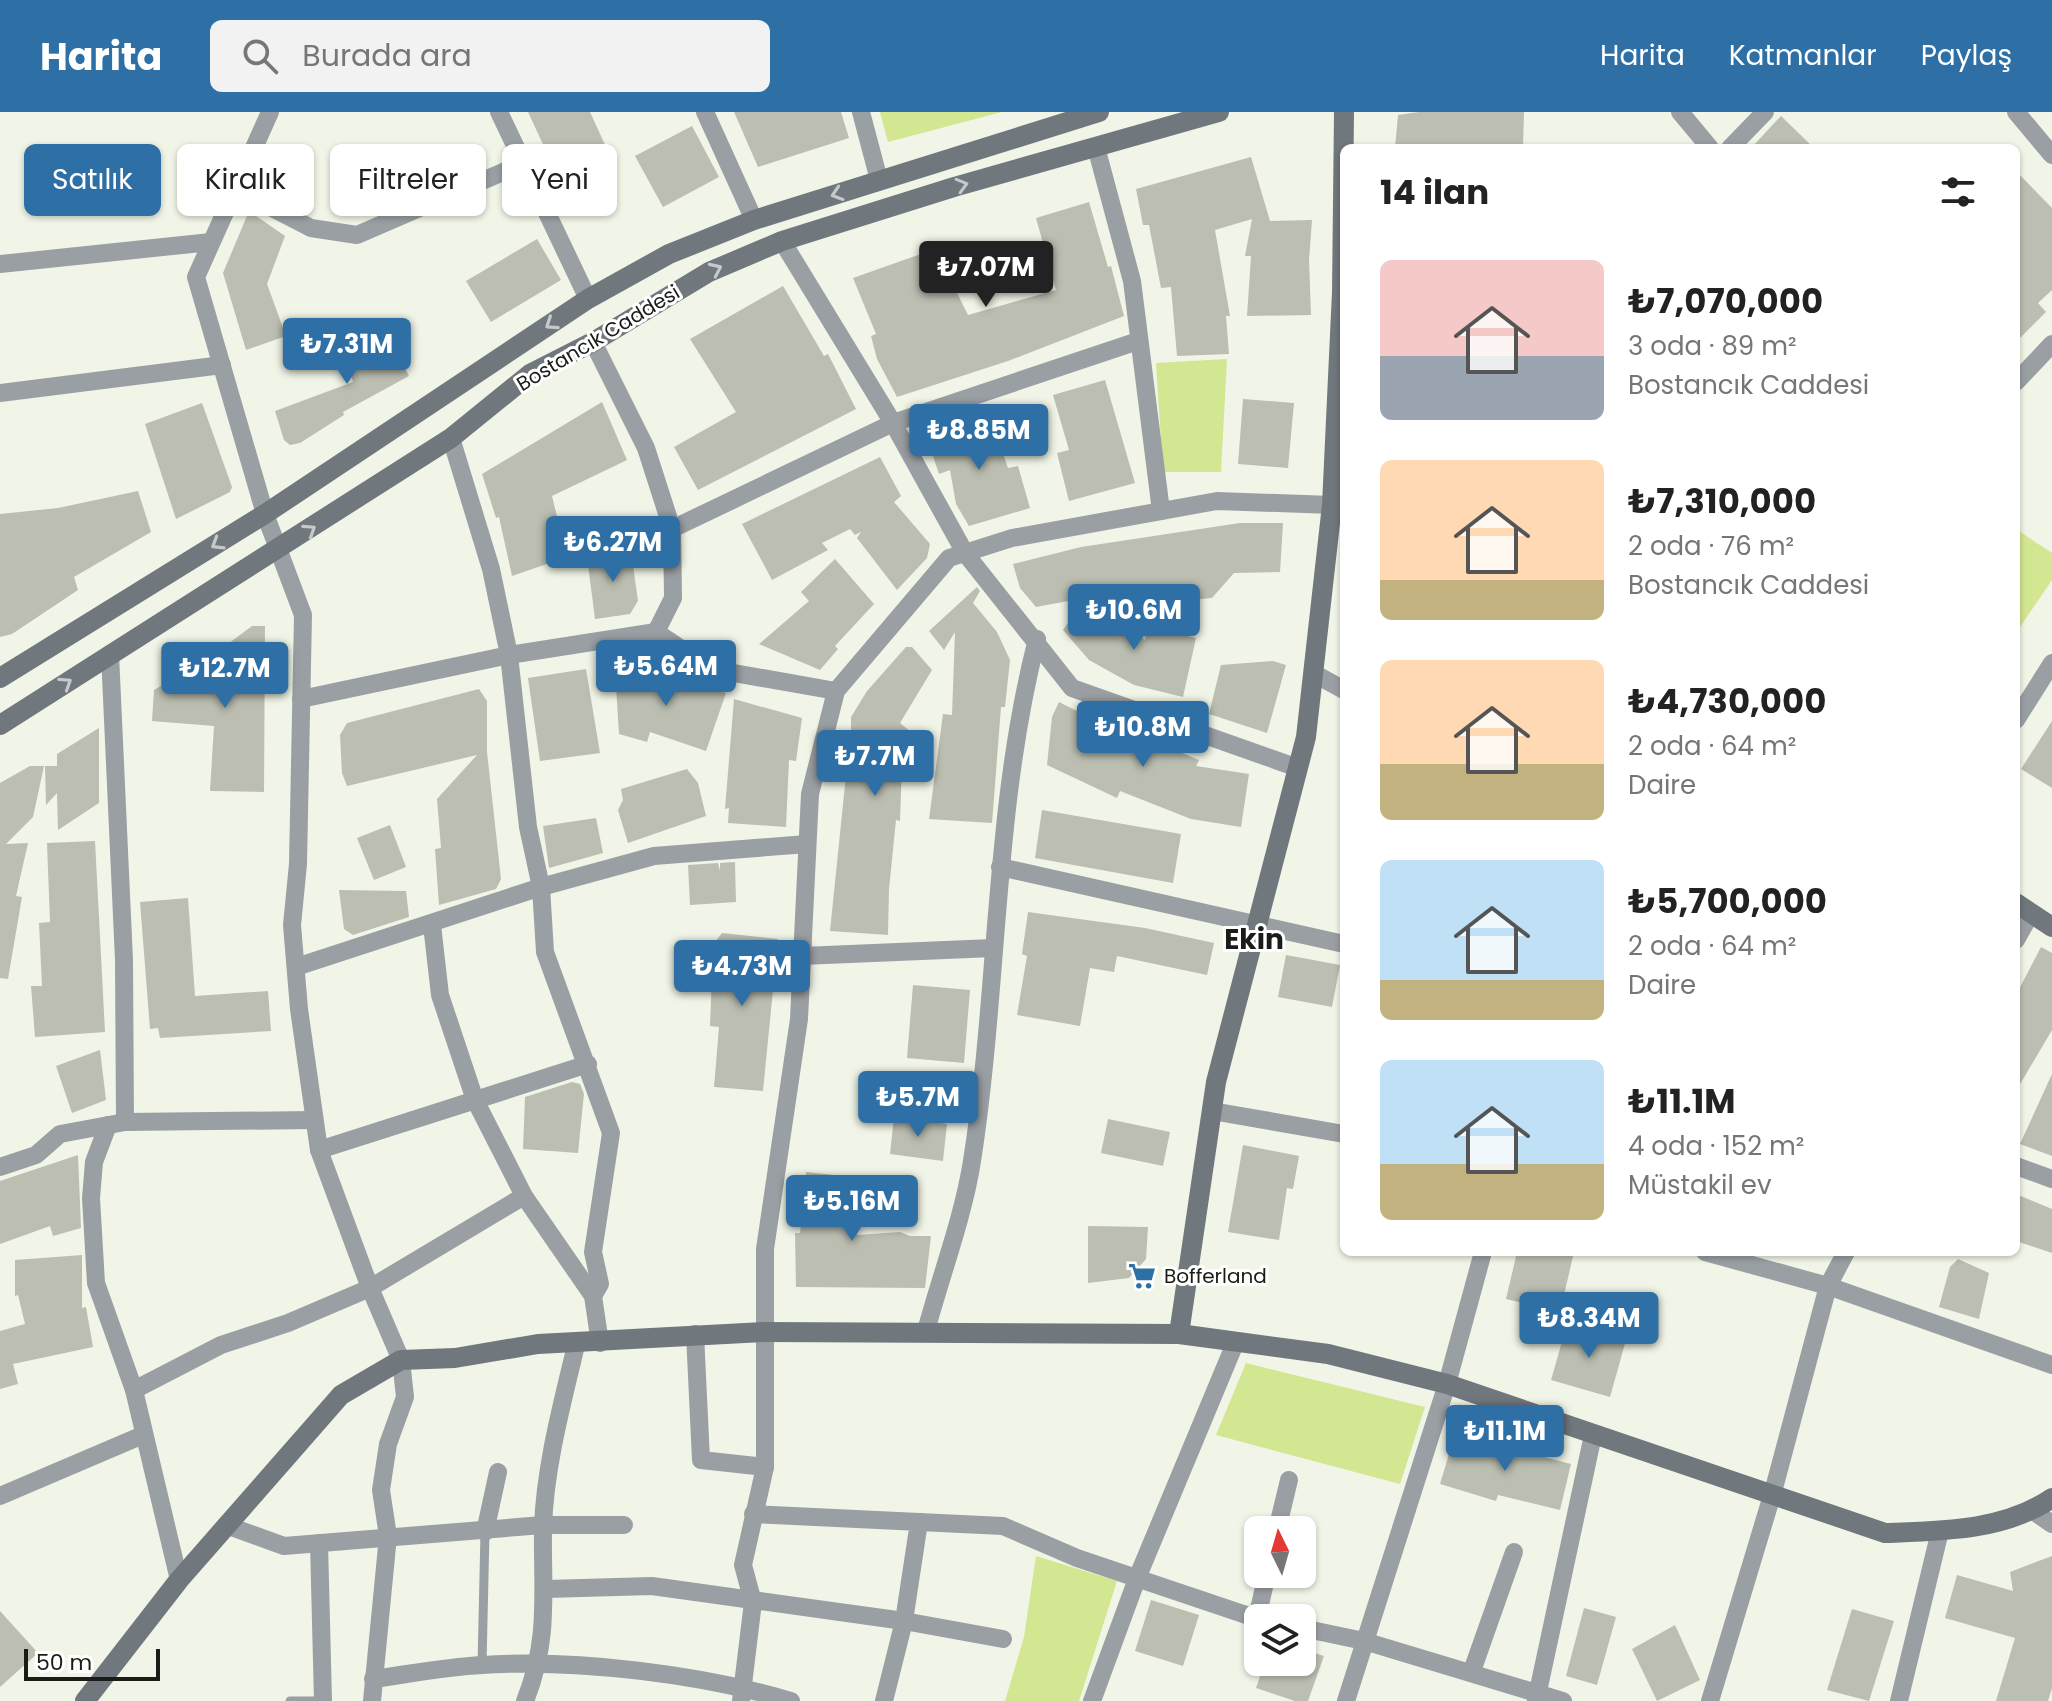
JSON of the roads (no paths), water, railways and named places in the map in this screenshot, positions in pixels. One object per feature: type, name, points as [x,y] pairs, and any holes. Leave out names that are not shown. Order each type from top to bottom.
[{"type":"street","points":[[255,144],[270,112]]},
{"type":"street","points":[[499,112],[515,144]]},
{"type":"street","points":[[705,112],[754,220]]},
{"type":"street","points":[[861,112],[879,180]]},
{"type":"street","name":"Bostancık Caddesi","points":[[0,678],[265,514],[588,299],[669,254],[754,220],[1099,112]]},
{"type":"street","name":"Bostancık Caddesi","points":[[0,725],[451,438],[530,374],[593,342],[709,272],[782,241],[1219,112]]},
{"type":"street","points":[[1344,112],[1344,144]]},
{"type":"street","points":[[1680,112],[1707,144]]},
{"type":"street","points":[[1734,144],[1765,112]]},
{"type":"street","points":[[2016,112],[2052,155]]},
{"type":"street","points":[[1096,147],[1132,281],[1161,511]]},
{"type":"street","points":[[288,216],[311,228],[357,235],[502,172]]},
{"type":"street","points":[[223,216],[196,277],[265,514],[303,615],[298,864],[292,925],[314,1120],[319,1150],[370,1288],[401,1360],[405,1397],[388,1444],[381,1490],[388,1536],[372,1701]]},
{"type":"street","points":[[549,216],[588,299]]},
{"type":"street","points":[[782,241],[893,423],[965,553],[1037,639],[1072,688],[1298,768]]},
{"type":"street","points":[[0,264],[211,242]]},
{"type":"street","points":[[672,529],[893,423],[1138,341]]},
{"type":"street","points":[[593,342],[646,448],[672,529],[673,598],[656,632]]},
{"type":"street","points":[[2020,378],[2052,344]]},
{"type":"street","points":[[0,393],[222,365]]},
{"type":"street","points":[[1179,1334],[1216,1082],[1306,737],[1338,508],[1340,422]]},
{"type":"street","points":[[451,438],[491,569],[509,655],[528,827],[541,887],[545,952],[611,1133],[593,1252],[600,1284],[593,1296]]},
{"type":"street","points":[[743,1694],[753,1602],[743,1565],[765,1467],[765,1249],[799,1019],[810,794],[836,691],[949,558],[1012,538],[1217,501],[1338,508]]},
{"type":"street","points":[[301,699],[509,655],[656,632],[711,669],[836,691]]},
{"type":"street","points":[[926,1331],[972,1163],[1000,867],[1020,705],[1037,639]]},
{"type":"street","points":[[110,654],[124,960],[116,1124],[94,1162],[91,1198],[96,1283],[134,1390],[179,1580]]},
{"type":"street","points":[[2020,714],[2052,663]]},
{"type":"street","points":[[1313,673],[1340,688]]},
{"type":"street","points":[[296,967],[541,887],[654,856],[807,844]]},
{"type":"street","points":[[1000,867],[1340,943]]},
{"type":"street","points":[[2024,908],[2052,927]]},
{"type":"street","points":[[432,925],[440,995],[475,1100],[524,1196],[593,1296],[600,1343]]},
{"type":"street","points":[[802,956],[993,948]]},
{"type":"street","points":[[319,1150],[588,1064]]},
{"type":"street","points":[[1212,1111],[1340,1133]]},
{"type":"street","points":[[0,1167],[36,1155],[60,1134],[116,1124],[314,1120]]},
{"type":"street","points":[[2020,1167],[2052,1179]]},
{"type":"street","points":[[134,1390],[221,1345],[288,1323],[370,1288],[524,1196]]},
{"type":"street","points":[[1346,1701],[1447,1384],[1482,1256]]},
{"type":"street","points":[[1719,1256],[1828,1286],[2052,1365]]},
{"type":"street","points":[[1710,1701],[1773,1492],[1828,1286],[1844,1256]]},
{"type":"street","points":[[85,1701],[179,1580],[341,1395],[401,1360],[455,1358],[577,1341],[600,1343],[695,1334],[764,1332],[1179,1334],[1328,1354],[1447,1384],[1593,1435],[1773,1492],[1885,1533],[1960,1530],[2033,1511],[2052,1498]]},
{"type":"street","points":[[695,1334],[701,1460],[765,1467]]},
{"type":"street","points":[[525,1701],[539,1665],[546,1589],[543,1525],[559,1415],[577,1341]]},
{"type":"street","points":[[1092,1701],[1138,1576],[1236,1341]]},
{"type":"street","points":[[0,1496],[143,1435]]},
{"type":"street","points":[[1537,1697],[1593,1435]]},
{"type":"street","points":[[485,1532],[498,1472]]},
{"type":"street","points":[[1280,1516],[1289,1480]]},
{"type":"street","points":[[2033,1511],[2052,1524]]},
{"type":"street","points":[[753,1514],[1003,1526],[1077,1558],[1244,1613]]},
{"type":"street","points":[[884,1701],[904,1621],[919,1522]]},
{"type":"street","points":[[226,1525],[284,1546],[543,1525],[624,1525]]},
{"type":"street","points":[[1899,1701],[1940,1531]]},
{"type":"street","points":[[319,1543],[323,1701]]},
{"type":"street","points":[[1472,1671],[1514,1552]]},
{"type":"street","points":[[546,1589],[652,1586],[904,1621],[1003,1639]]},
{"type":"street","points":[[1316,1631],[1472,1671],[1537,1697],[1563,1701]]},
{"type":"street","points":[[373,1679],[482,1665],[539,1665],[636,1672],[791,1701]]},
{"type":"lane","points":[[482,1665],[485,1532]]},
{"type":"lane","points":[[290,1701],[323,1701]]},
{"type":"place","name":"Bofferland","points":[[1142,1276]]},
{"type":"district","name":"Ekin","points":[[1254,939]]}]
